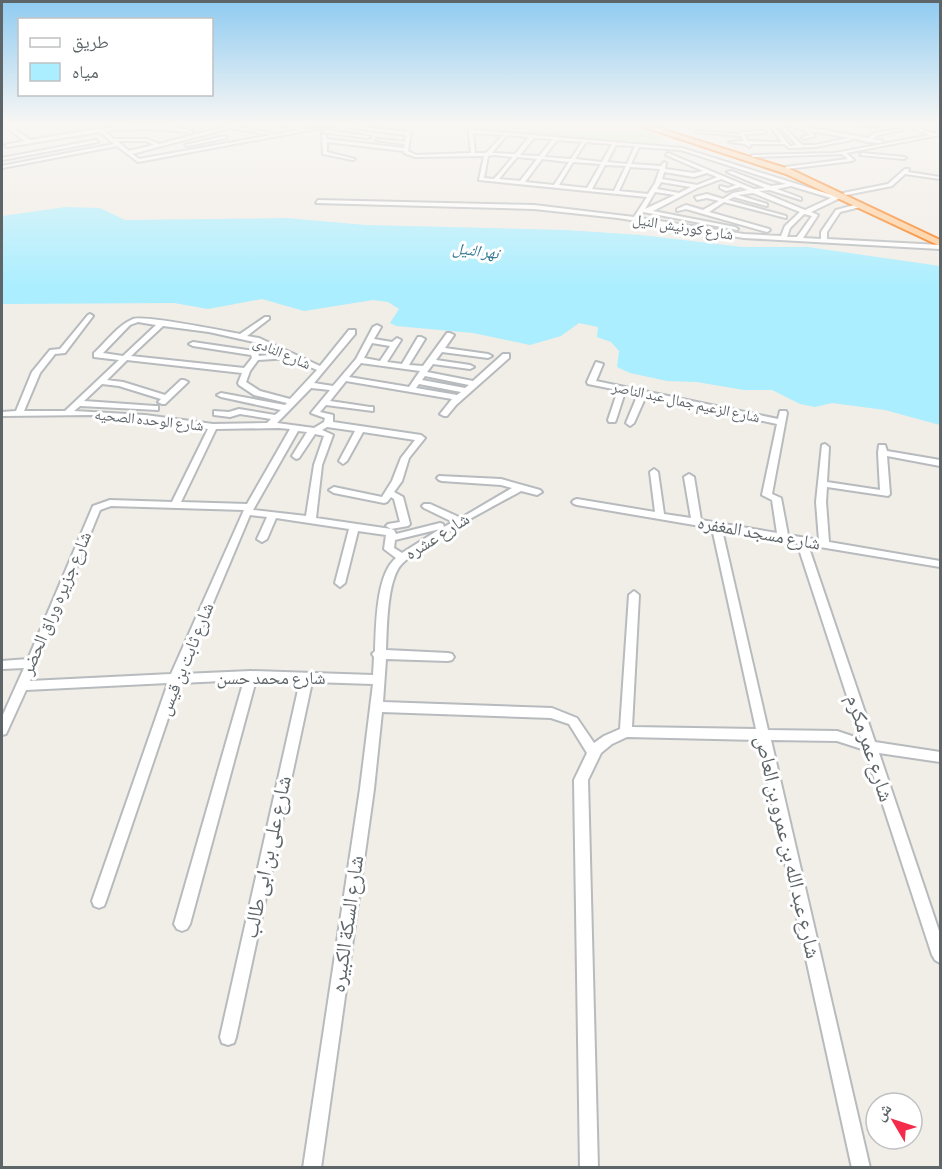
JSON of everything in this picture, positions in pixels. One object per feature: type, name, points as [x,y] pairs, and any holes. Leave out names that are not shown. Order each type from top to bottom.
[{"type":"highway","points":[[806,180],[862,205],[940,245]]},
{"type":"highway","points":[[809,180],[841,196],[940,234]]},
{"type":"street","points":[[488,180],[650,196]]},
{"type":"street","points":[[521,183],[524,180]]},
{"type":"street","points":[[555,187],[560,180]]},
{"type":"street","points":[[588,190],[594,180]]},
{"type":"street","points":[[616,193],[622,180]]},
{"type":"street","points":[[645,211],[646,202],[658,180]]},
{"type":"street","points":[[666,180],[696,186],[741,185],[788,206],[814,214],[816,216],[799,239]]},
{"type":"street","points":[[666,180],[696,186],[724,187],[728,190],[741,185]]},
{"type":"street","points":[[666,180],[696,186],[705,203]]},
{"type":"street","points":[[636,219],[645,211],[660,206],[711,180]]},
{"type":"street","points":[[721,180],[724,187],[735,197],[753,208]]},
{"type":"street","points":[[754,180],[799,199]]},
{"type":"street","points":[[775,180],[788,182]]},
{"type":"street","points":[[781,180],[804,189],[841,196]]},
{"type":"street","points":[[716,206],[735,197],[772,189],[794,180]]},
{"type":"street","points":[[783,239],[787,227],[805,212],[841,196],[889,186],[897,180]]},
{"type":"street","points":[[786,194],[804,189]]},
{"type":"street","points":[[684,206],[726,201],[734,206],[776,213],[812,191]]},
{"type":"street","points":[[686,219],[715,195],[702,192]]},
{"type":"street","points":[[697,199],[735,221],[746,222]]},
{"type":"street","points":[[697,199],[726,209],[721,213]]},
{"type":"street","points":[[676,217],[684,206],[697,199]]},
{"type":"street","name":"شارع كورنيش النيل","points":[[318,202],[504,206],[636,219],[727,234],[783,239],[940,245]]},
{"type":"street","points":[[646,202],[660,206]]},
{"type":"street","points":[[825,202],[841,209],[862,205]]},
{"type":"street","points":[[721,213],[740,216],[753,208]]},
{"type":"street","points":[[824,241],[824,232],[841,209]]},
{"type":"street","points":[[645,211],[735,229]]},
{"type":"street","points":[[727,234],[746,222],[754,220],[762,226],[770,222]]},
{"type":"street","points":[[688,229],[698,222]]},
{"type":"street","points":[[710,232],[718,225]]},
{"type":"street","points":[[19,413],[39,368],[53,352],[62,351],[90,316]]},
{"type":"street","points":[[241,337],[267,318]]},
{"type":"street","name":"شارع النادى","points":[[122,359],[100,357],[97,354],[128,324],[137,320],[241,337],[263,343],[322,370]]},
{"type":"street","points":[[67,413],[161,324]]},
{"type":"street","points":[[328,424],[330,417],[315,413],[357,363],[377,327]]},
{"type":"street","points":[[270,426],[309,385],[352,332]]},
{"type":"street","points":[[411,389],[450,335]]},
{"type":"street","points":[[404,367],[421,339]]},
{"type":"street","points":[[370,341],[396,342],[382,364]]},
{"type":"street","points":[[193,344],[257,354],[246,371],[242,383],[249,390],[288,405]]},
{"type":"street","points":[[439,349],[488,356]]},
{"type":"street","points":[[256,358],[290,356]]},
{"type":"street","points":[[444,414],[506,356]]},
{"type":"street","points":[[122,359],[246,371]]},
{"type":"street","points":[[431,360],[470,367]]},
{"type":"street","points":[[357,363],[404,367],[468,391]]},
{"type":"street","points":[[357,363],[476,384]]},
{"type":"street","name":"شارع الزعيم جمال عبد الناصر","points":[[599,364],[591,382],[782,418],[767,495],[776,498],[783,537]]},
{"type":"street","points":[[344,378],[459,398]]},
{"type":"street","points":[[99,381],[120,384],[166,398]]},
{"type":"street","points":[[145,417],[184,382]]},
{"type":"street","points":[[309,385],[336,389]]},
{"type":"street","points":[[612,420],[622,389]]},
{"type":"street","points":[[630,423],[643,393]]},
{"type":"street","points":[[221,395],[288,405]]},
{"type":"street","points":[[323,402],[370,409]]},
{"type":"street","points":[[77,403],[155,408]]},
{"type":"street","points":[[217,413],[230,415],[239,411],[277,418]]},
{"type":"street","name":"شارع الوحده الصحيه","points":[[2,414],[67,413],[145,417],[213,427],[296,427],[313,431]]},
{"type":"street","points":[[296,456],[313,431],[321,425],[362,428],[421,438],[405,458],[400,475],[381,501],[334,490]]},
{"type":"street","points":[[213,427],[175,505],[248,510],[311,518],[354,529],[391,530],[440,526]]},
{"type":"street","name":"شارع ثابت بن قيس","points":[[99,901],[175,679],[248,510],[296,427]]},
{"type":"street","points":[[343,461],[362,428]]},
{"type":"street","points":[[311,518],[318,465],[329,435],[313,431]]},
{"type":"street","points":[[824,544],[822,484],[825,447]]},
{"type":"street","points":[[822,484],[885,493],[882,450],[940,463]]},
{"type":"street","points":[[654,472],[660,516]]},
{"type":"street","points":[[689,477],[696,522]]},
{"type":"street","points":[[442,478],[501,482],[537,492]]},
{"type":"street","name":"شارع عشره","points":[[378,680],[382,610],[390,575],[402,557],[520,486]]},
{"type":"street","points":[[389,493],[398,496],[405,524],[391,530]]},
{"type":"street","name":"شارع مسجد المغفره","points":[[577,502],[940,564]]},
{"type":"street","name":"شارع جزيره وراق الحضر","points":[[2,730],[96,508],[110,504],[175,505]]},
{"type":"street","points":[[427,506],[460,521]]},
{"type":"street","points":[[262,539],[273,514]]},
{"type":"street","name":"شارع عبد الله بن عمرو بن العاص","points":[[716,526],[861,1167]]},
{"type":"street","points":[[340,583],[354,529]]},
{"type":"street","points":[[391,530],[389,549],[402,557]]},
{"type":"street","name":"شارع عمر مكرم","points":[[801,540],[940,955]]},
{"type":"street","points":[[626,732],[634,595]]},
{"type":"street","points":[[378,654],[448,657]]},
{"type":"street","points":[[2,665],[32,663]]},
{"type":"street","points":[[182,924],[251,675]]},
{"type":"street","name":"شارع محمد حسن","points":[[21,686],[251,675],[378,680]]},
{"type":"street","name":"شارع على بن ابى طالب","points":[[228,1037],[307,677]]},
{"type":"street","name":"شارع السكة الكبيره","points":[[312,1167],[367,789],[378,680]]},
{"type":"street","points":[[376,707],[552,713],[573,721],[593,752]]},
{"type":"street","points":[[589,1167],[581,780],[593,752],[605,740],[626,732],[837,736],[871,747],[940,757]]},
{"type":"water","name":"نهر النيل","points":[[65,207],[100,208],[125,220],[287,218],[366,225],[566,230],[641,235],[743,247],[808,247],[940,266],[940,425],[885,410],[832,403],[815,407],[800,404],[772,390],[744,390],[697,382],[667,381],[630,373],[617,367],[619,351],[611,342],[597,337],[598,327],[579,323],[561,336],[530,345],[473,333],[396,326],[390,323],[399,309],[388,302],[373,300],[304,311],[262,299],[208,309],[174,303],[2,304],[2,216]]}]
